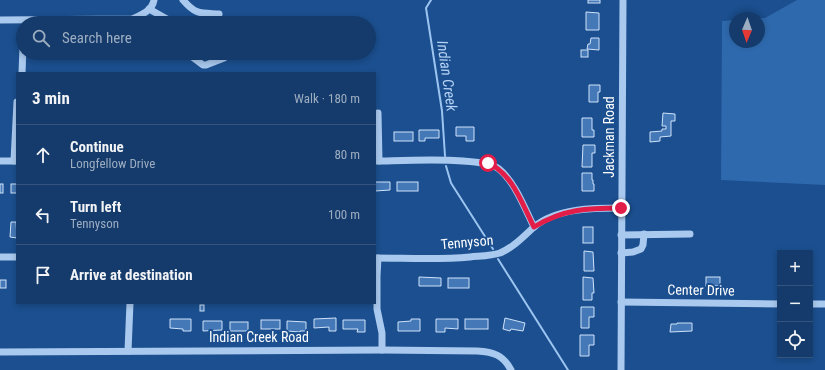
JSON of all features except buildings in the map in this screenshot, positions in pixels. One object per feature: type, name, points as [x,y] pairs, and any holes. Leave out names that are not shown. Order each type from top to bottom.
[{"type":"street","points":[[183,0],[197,13],[219,14]]},
{"type":"street","name":"Jackman Road","points":[[621,370],[623,0]]},
{"type":"street","points":[[139,16],[144,14],[152,5],[165,16]]},
{"type":"street","points":[[0,20],[16,21]]},
{"type":"street","points":[[22,60],[22,72]]},
{"type":"street","points":[[198,60],[206,65],[219,60]]},
{"type":"street","points":[[378,113],[377,161],[471,161],[488,163],[498,168],[510,180],[534,227]]},
{"type":"street","points":[[0,161],[16,161]]},
{"type":"street","name":"Tennyson","points":[[377,258],[457,258],[489,256],[500,253],[511,247],[534,227],[557,214],[582,209],[621,208]]},
{"type":"street","points":[[621,234],[690,234]]},
{"type":"street","points":[[621,253],[633,252],[641,249],[644,234]]},
{"type":"street","points":[[0,257],[16,257]]},
{"type":"street","points":[[377,258],[378,309],[382,332],[382,350]]},
{"type":"street","name":"Center Drive","points":[[621,302],[777,304]]},
{"type":"street","points":[[128,351],[130,304]]},
{"type":"street","points":[[813,304],[825,304]]},
{"type":"street","name":"Indian Creek Road","points":[[0,352],[382,350],[488,352],[504,359],[511,370]]},
{"type":"shaded area","points":[[797,0],[825,0],[825,185],[721,180],[722,21],[729,20],[729,48],[765,48],[765,18]]},
{"type":"waterway","name":"Indian Creek","points":[[431,0],[426,8],[442,111],[445,156]]},
{"type":"waterway","name":"Indian Creek","points":[[446,166],[451,183],[493,249]]},
{"type":"waterway","name":"Indian Creek","points":[[498,259],[568,370]]},
{"type":"route","points":[[488,163],[498,168],[510,180],[534,227],[557,214],[582,209],[621,208]]}]
